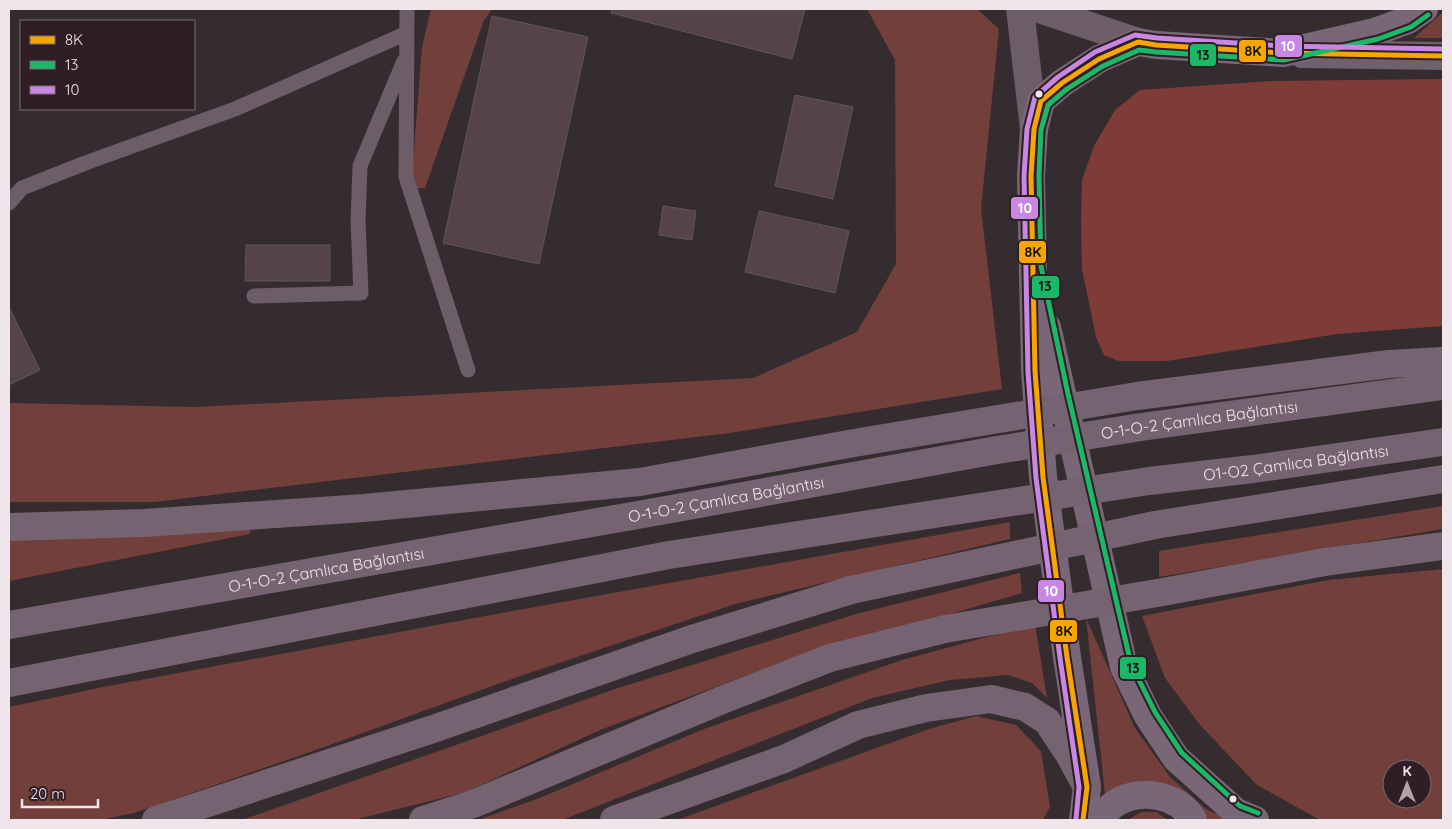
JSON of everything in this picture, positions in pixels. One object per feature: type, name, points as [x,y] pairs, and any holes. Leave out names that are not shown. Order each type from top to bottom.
[{"type":"highway","points":[[9,527],[144,523],[364,508],[640,482],[860,442],[1137,396],[1389,364],[1443,362]]},
{"type":"highway","name":"O-1-O-2 Çamlıca Bağlantısı","points":[[9,625],[640,515],[997,450],[1142,427],[1443,386]]},
{"type":"highway","name":"O1-O2 Çamlıca Bağlantısı","points":[[9,683],[669,555],[1149,481],[1252,469],[1443,442]]},
{"type":"highway","points":[[156,820],[433,729],[692,639],[851,590],[1155,525],[1443,479]]},
{"type":"highway","points":[[423,820],[473,804],[722,700],[830,658],[945,629],[1325,562],[1443,546]]},
{"type":"highway","points":[[614,820],[784,759],[858,726],[926,708],[991,699],[1025,707],[1046,721],[1069,754],[1087,788]]},
{"type":"main road","points":[[1284,53],[1374,32],[1408,20],[1424,9]]},
{"type":"main road","points":[[1082,820],[1087,788],[1043,477],[1035,371],[1031,176],[1034,129],[1041,100],[1062,83],[1099,59],[1138,42],[1156,45],[1284,53],[1443,56]]},
{"type":"main road","points":[[1034,267],[1061,396],[1124,667],[1148,716],[1176,758],[1236,812],[1255,820]]},
{"type":"main road","points":[[1099,820],[1114,804],[1130,796],[1143,794],[1156,795],[1176,802],[1190,814],[1193,820]]},
{"type":"street","points":[[1020,9],[1034,129]]},
{"type":"street","points":[[1039,9],[1138,42]]},
{"type":"lane","points":[[407,9],[406,178],[468,370]]},
{"type":"lane","points":[[9,203],[22,188],[235,109],[407,33]]},
{"type":"lane","points":[[254,296],[361,293],[358,221],[360,166],[407,56]]},
{"type":"shaded area","points":[[431,9],[492,9],[484,20],[425,188],[411,188],[422,47]]},
{"type":"shaded area","points":[[867,9],[977,9],[999,29],[981,209],[1002,389],[730,433],[154,502],[9,502],[9,403],[195,407],[753,378],[857,332],[896,264],[895,60]]},
{"type":"shaded area","points":[[1443,12],[1443,38],[1414,38]]},
{"type":"shaded area","points":[[1443,79],[1443,326],[1337,334],[1167,361],[1119,361],[1104,355],[1096,337],[1082,269],[1082,180],[1094,146],[1115,110],[1140,90],[1271,81]]},
{"type":"shaded area","points":[[1443,506],[1443,529],[1159,577],[1159,551]]},
{"type":"shaded area","points":[[1010,522],[1010,539],[735,604],[503,682],[134,813],[101,820],[9,820],[9,707],[103,687],[496,614]]},
{"type":"shaded area","points":[[250,527],[250,534],[9,581],[9,540]]},
{"type":"shaded area","points":[[1443,569],[1443,819],[1320,820],[1257,785],[1200,725],[1165,678],[1142,616],[1328,580]]},
{"type":"shaded area","points":[[1020,573],[1022,593],[775,665],[600,730],[466,792],[354,820],[242,820],[618,688],[856,614]]},
{"type":"shaded area","points":[[1086,618],[1135,728],[1170,777],[1206,809],[1229,820],[1205,820],[1105,794]]},
{"type":"shaded area","points":[[1035,624],[1047,698],[1032,683],[1008,675],[950,680],[872,698],[562,820],[478,820],[537,799],[704,729],[902,660]]},
{"type":"shaded area","points":[[976,716],[1016,725],[1041,751],[1050,807],[1043,820],[677,820],[929,729]]},
{"type":"shaded area","points":[[1141,812],[1156,812],[1168,820],[1128,820]]},
{"type":"building","points":[[612,9],[805,9],[792,59],[611,13]]},
{"type":"building","points":[[492,16],[588,37],[539,264],[443,243]]},
{"type":"building","points":[[795,95],[853,107],[833,199],[775,186]]},
{"type":"building","points":[[663,206],[696,211],[692,240],[659,235]]},
{"type":"building","points":[[759,211],[849,231],[835,293],[745,272]]},
{"type":"building","points":[[246,245],[330,245],[330,281],[245,281]]},
{"type":"building","points":[[9,307],[40,370],[9,385]]},
{"type":"transit line","name":"13","points":[[1258,813],[1240,806],[1182,753],[1155,712],[1131,664],[1068,394],[1041,266],[1039,176],[1041,130],[1048,105],[1067,89],[1103,66],[1139,50],[1284,60],[1378,39],[1411,27],[1428,15]]},
{"type":"transit line","name":"10","points":[[1076,819],[1079,787],[1036,478],[1028,372],[1024,176],[1027,129],[1035,97],[1058,77],[1095,52],[1135,35],[1283,46],[1443,49]]},
{"type":"transit line","name":"8K","points":[[1083,820],[1087,787],[1067,657],[1043,477],[1035,371],[1031,176],[1034,129],[1041,101],[1062,83],[1099,59],[1138,42],[1156,45],[1283,53],[1443,56]]}]
